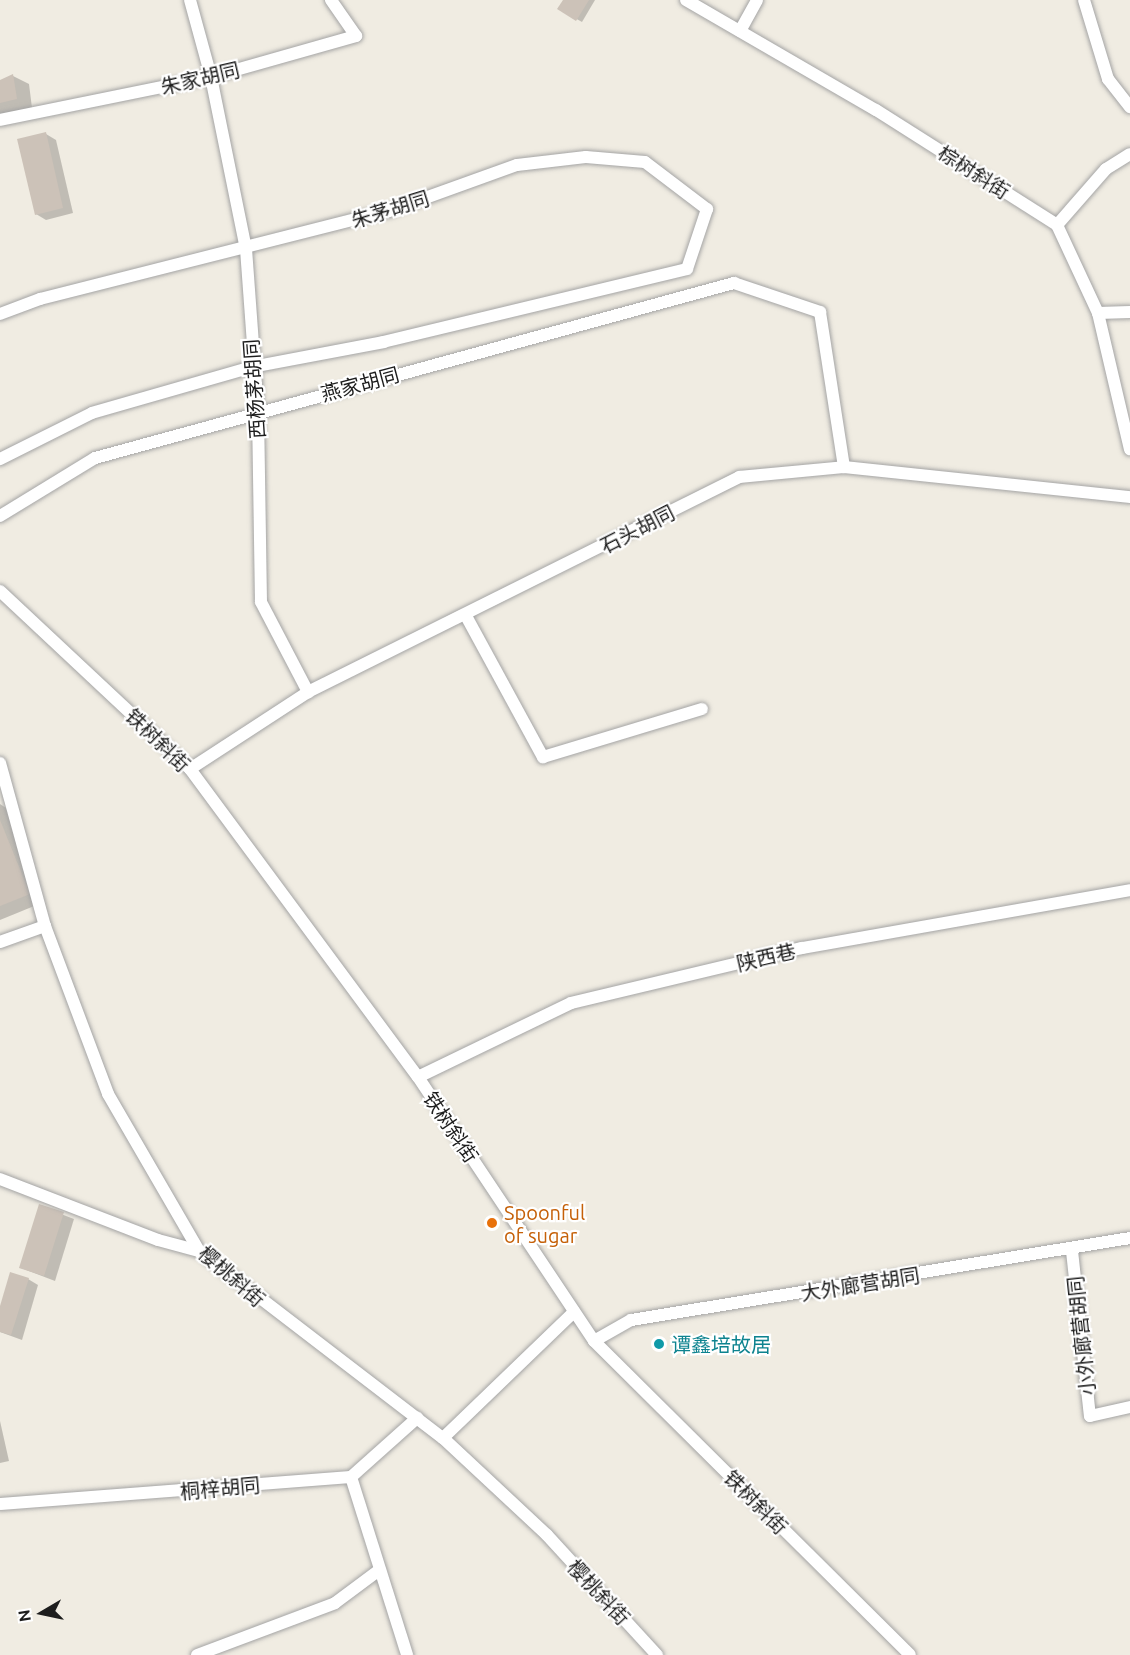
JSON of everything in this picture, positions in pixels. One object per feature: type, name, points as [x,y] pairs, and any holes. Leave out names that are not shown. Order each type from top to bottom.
[{"type":"lane","name":"西杨茅胡同","points":[[190,0],[211,77],[246,249],[252,367],[258,412],[261,602],[308,692]]},
{"type":"lane","name":"朱家胡同","points":[[0,120],[211,77],[356,36],[331,0]]},
{"type":"lane","name":"棕树斜街","points":[[686,0],[1057,225]]},
{"type":"lane","points":[[740,31],[757,0]]},
{"type":"lane","points":[[1084,0],[1108,79],[1130,107]]},
{"type":"lane","points":[[1130,154],[1106,169],[1057,225],[1098,313],[1130,449]]},
{"type":"lane","name":"朱茅胡同","points":[[0,314],[40,299],[246,249],[389,211],[517,165],[586,158],[645,162],[707,209],[687,269],[384,342],[252,367]]},
{"type":"lane","name":"燕家胡同","points":[[0,516],[95,458],[734,284],[820,312],[844,467]]},
{"type":"lane","points":[[1098,313],[1130,312]]},
{"type":"lane","points":[[0,459],[92,413],[252,367]]},
{"type":"lane","name":"石头胡同","points":[[189,769],[308,692],[466,616],[739,477],[844,467],[1130,497]]},
{"type":"lane","name":"铁树斜街","points":[[0,591],[189,769],[418,1077],[594,1341],[910,1655]]},
{"type":"lane","points":[[466,616],[543,758],[702,709]]},
{"type":"lane","name":"樱桃斜街","points":[[0,763],[45,926],[108,1094],[199,1251],[443,1438],[547,1534],[657,1655]]},
{"type":"lane","name":"陕西巷","points":[[418,1077],[571,1004],[802,948],[1130,890]]},
{"type":"lane","points":[[0,942],[45,926]]},
{"type":"lane","points":[[0,1179],[158,1240],[199,1251]]},
{"type":"lane","name":"大外廊营胡同","points":[[594,1341],[631,1320],[1072,1251],[1130,1238]]},
{"type":"lane","name":"小外廊营胡同","points":[[1072,1251],[1090,1416],[1130,1407]]},
{"type":"lane","points":[[443,1438],[574,1312]]},
{"type":"lane","points":[[407,1655],[378,1571],[351,1477],[417,1418]]},
{"type":"lane","name":"桐梓胡同","points":[[0,1504],[351,1477]]},
{"type":"lane","points":[[197,1655],[336,1604],[378,1571]]},
{"type":"building","points":[[563,0],[589,0],[576,21],[557,9]]},
{"type":"building","points":[[13,74],[17,99],[0,103],[0,80]]},
{"type":"building","points":[[46,132],[63,208],[35,215],[17,139]]},
{"type":"building","points":[[0,820],[30,894],[0,906]]},
{"type":"building","points":[[39,1204],[64,1212],[44,1276],[19,1268]]},
{"type":"building","points":[[10,1272],[29,1278],[11,1335],[0,1332],[0,1306]]},
{"type":"place","name":"Spoonful of sugar","points":[[492,1223]]},
{"type":"place","name":"谭鑫培故居","points":[[659,1344]]}]
